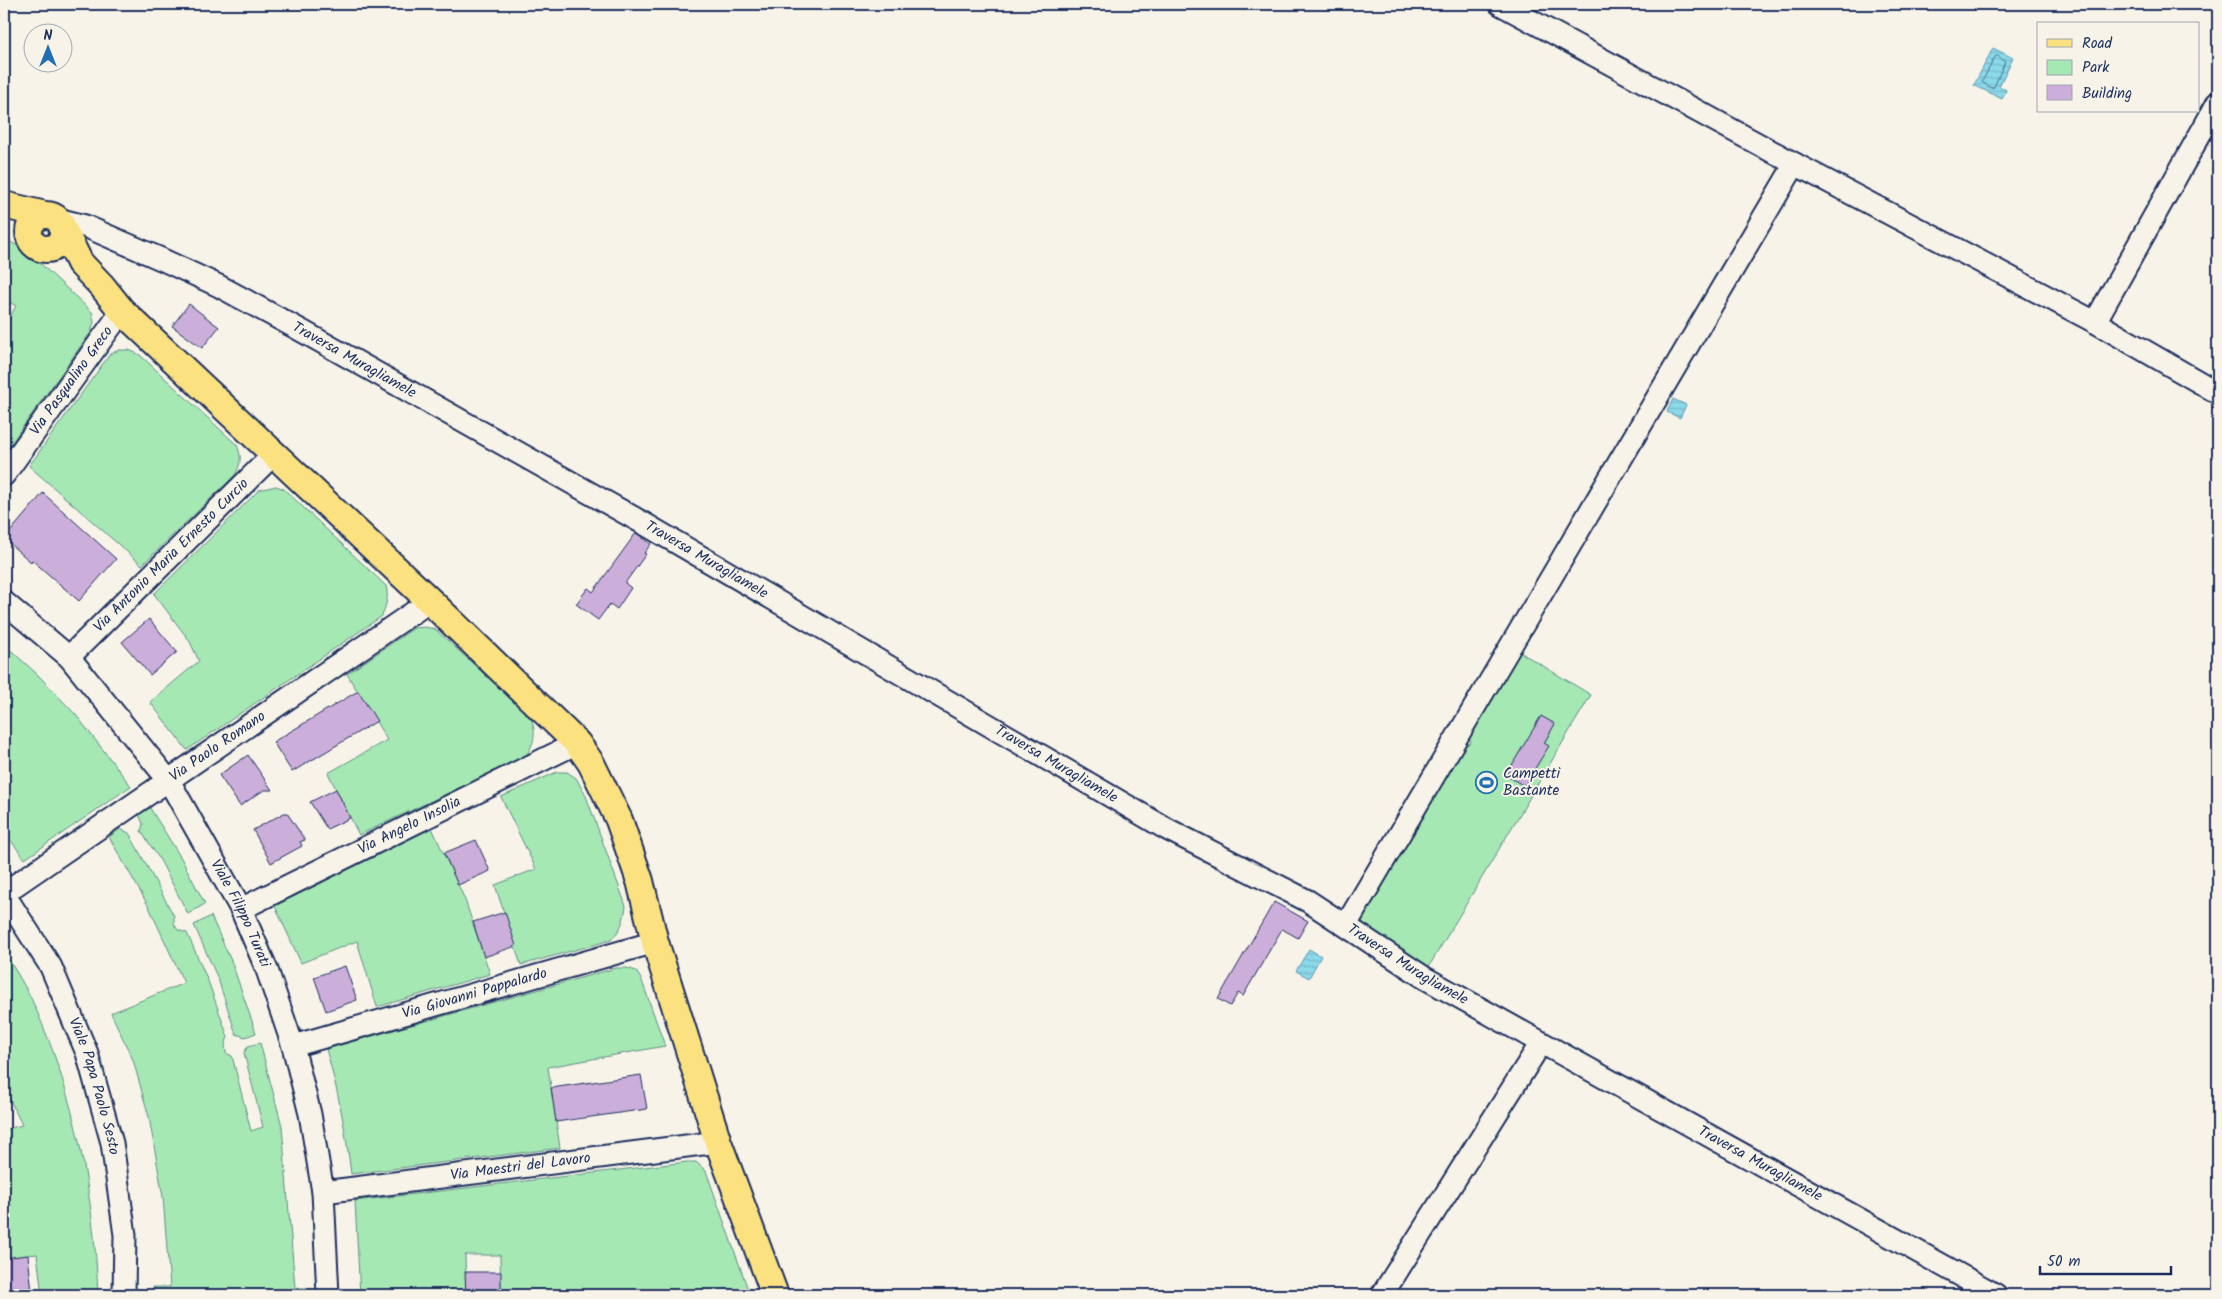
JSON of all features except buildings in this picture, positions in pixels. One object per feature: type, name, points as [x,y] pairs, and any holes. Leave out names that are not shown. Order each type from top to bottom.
[{"type":"main road","points":[[4,204],[52,234],[102,286],[122,311],[430,601],[577,743],[591,763],[619,820],[640,881],[655,942],[718,1142],[775,1295]]},
{"type":"main road","points":[[4,220],[52,234]]},
{"type":"street","points":[[1500,4],[1654,85],[1795,164],[2095,322],[2218,393]]},
{"type":"street","points":[[2095,322],[2218,102]]},
{"type":"street","points":[[1346,925],[1795,164]]},
{"type":"street","name":"Traversa Muragliamele","points":[[52,234],[85,226],[219,286],[302,331],[643,523],[1166,828],[1308,901],[1425,978],[1996,1295]]},
{"type":"street","points":[[52,234],[114,238]]},
{"type":"street","name":"Via Pasqualino Greco","points":[[4,475],[122,311]]},
{"type":"street","name":"Via Antonio Maria Ernesto Curcio","points":[[69,657],[273,455]]},
{"type":"street","name":"Via Paolo Romano","points":[[4,894],[430,601]]},
{"type":"street","name":"Viale Filippo Turati","points":[[4,602],[69,657],[169,781],[241,909],[267,970],[293,1046],[310,1114],[324,1192],[328,1295]]},
{"type":"street","name":"Via Angelo Insolia","points":[[241,909],[577,743]]},
{"type":"street","name":"Viale Papa Paolo Sesto","points":[[4,894],[51,967],[87,1053],[112,1143],[125,1235],[124,1295]]},
{"type":"street","name":"Via Giovanni Pappalardo","points":[[293,1046],[655,942]]},
{"type":"street","points":[[1382,1295],[1528,1061],[1542,1043]]},
{"type":"street","name":"Via Maestri del Lavoro","points":[[324,1192],[718,1142]]},
{"type":"green space","points":[[4,238],[28,252],[92,312],[94,322],[91,332],[4,453],[4,327],[16,306],[4,299]]},
{"type":"green space","points":[[119,350],[129,350],[140,355],[237,445],[240,453],[240,464],[235,475],[142,565],[29,466],[110,354]]},
{"type":"green space","points":[[276,486],[284,489],[386,586],[385,608],[382,616],[187,750],[150,702],[199,661],[189,640],[154,594],[259,490]]},
{"type":"green space","points":[[425,627],[435,629],[530,716],[534,727],[533,742],[525,757],[359,835],[328,773],[387,740],[347,674],[414,628]]},
{"type":"green space","points":[[4,644],[38,675],[76,715],[131,786],[25,859],[4,832]]},
{"type":"green space","name":"Campetti Bastante","points":[[1515,649],[1591,695],[1428,968],[1358,922],[1451,756],[1471,742],[1466,730]]},
{"type":"green space","points":[[557,772],[567,772],[576,778],[586,796],[626,906],[620,929],[611,940],[521,965],[495,885],[536,869],[501,797]]},
{"type":"green space","points":[[150,808],[181,858],[205,904],[188,914],[160,860],[141,831],[143,824],[139,814]]},
{"type":"green space","points":[[432,828],[465,900],[490,974],[377,1007],[357,941],[301,963],[275,906]]},
{"type":"green space","points":[[120,829],[129,833],[174,916],[174,924],[178,930],[187,933],[208,981],[228,1037],[225,1045],[226,1053],[232,1056],[251,1131],[263,1127],[244,1053],[248,1046],[260,1043],[282,1126],[295,1288],[307,1288],[307,1295],[153,1295],[153,1287],[170,1287],[163,1197],[149,1117],[133,1060],[111,1013],[184,983],[149,907],[109,837]]},
{"type":"green space","points":[[211,916],[232,963],[256,1033],[245,1037],[236,1034],[218,979],[194,925]]},
{"type":"green space","points":[[4,951],[35,1007],[62,1077],[72,1112],[87,1184],[96,1258],[98,1295],[42,1295],[37,1254],[4,1258],[4,1130],[22,1125],[4,1087]]},
{"type":"green space","points":[[616,968],[627,968],[636,971],[642,981],[665,1046],[548,1067],[560,1148],[351,1174],[341,1111],[326,1049]]},
{"type":"green space","points":[[696,1162],[706,1171],[750,1295],[501,1295],[500,1255],[465,1255],[466,1295],[360,1295],[355,1201]]},
{"type":"water","points":[[1993,48],[2013,58],[1999,86],[2006,90],[2002,99],[1974,85]]},
{"type":"water","points":[[1673,399],[1686,405],[1680,418],[1667,412]]},
{"type":"water","points":[[1309,949],[1321,956],[1309,978],[1296,971]]},
{"type":"place","name":"Campetti Bastante","points":[[1487,783]]}]
